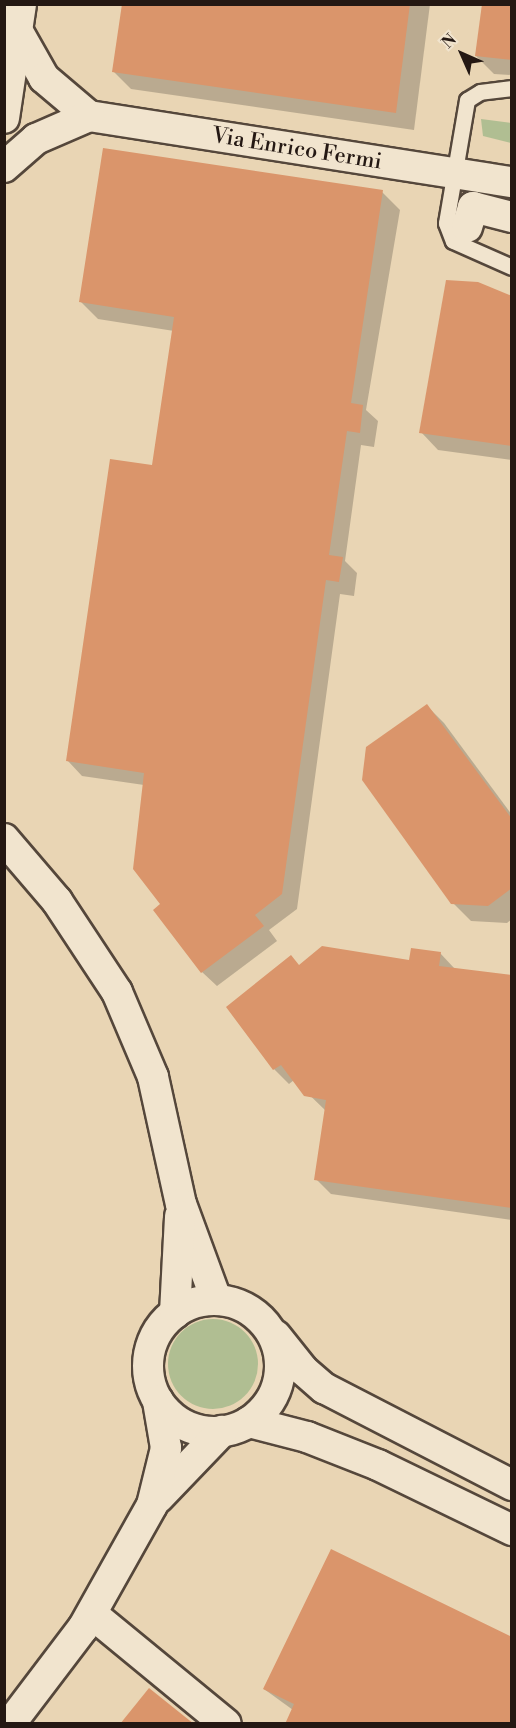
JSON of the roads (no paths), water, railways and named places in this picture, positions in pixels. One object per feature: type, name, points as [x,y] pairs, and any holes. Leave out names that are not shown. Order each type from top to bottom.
[{"type":"street","points":[[4,167],[36,139],[89,116],[45,78],[19,17]]},
{"type":"street","points":[[4,118],[19,17]]},
{"type":"street","name":"Via Enrico Fermi","points":[[89,116],[509,181]]},
{"type":"street","points":[[467,227],[473,207],[512,218]]},
{"type":"street","points":[[4,839],[57,901],[117,992],[153,1077],[181,1204],[216,1299]]},
{"type":"street","points":[[175,1313],[181,1204]]},
{"type":"street","points":[[10,1724],[92,1614],[152,1504],[165,1457],[166,1432],[158,1401],[150,1383],[150,1354],[161,1327],[175,1313],[195,1303],[216,1299],[234,1302],[265,1323],[303,1370],[324,1388],[512,1485]]},
{"type":"street","points":[[152,1504],[272,1397],[281,1365],[277,1343],[265,1323]]},
{"type":"street","points":[[158,1401],[186,1426],[236,1427],[307,1437],[359,1457],[512,1530]]},
{"type":"street","points":[[92,1614],[226,1724]]},
{"type":"lane","points":[[512,88],[480,92],[467,100],[453,172],[447,233],[453,241],[512,267]]}]
